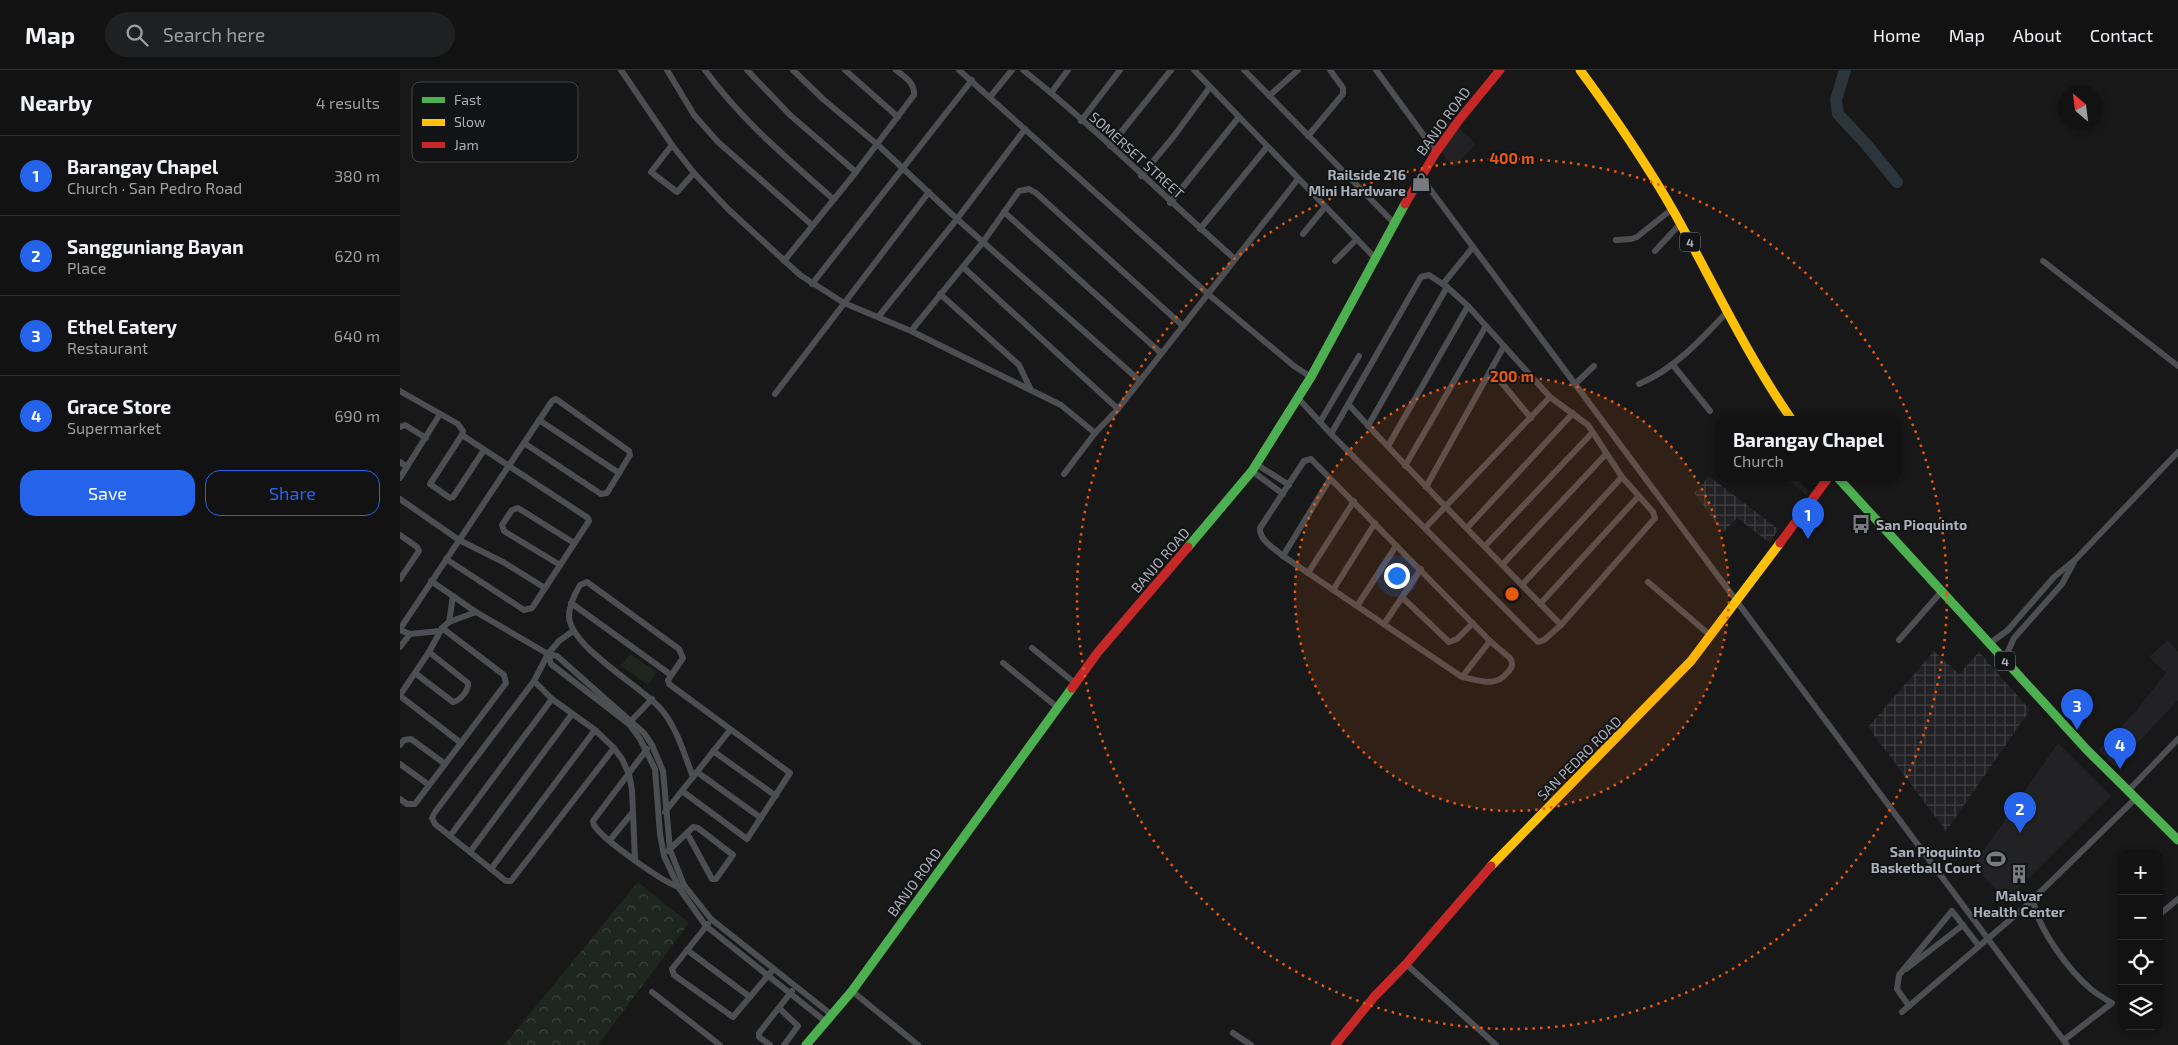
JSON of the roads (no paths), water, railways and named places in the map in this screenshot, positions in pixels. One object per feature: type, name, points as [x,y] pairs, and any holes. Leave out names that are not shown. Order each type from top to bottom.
[{"type":"main road","name":"BANJO ROAD","points":[[806,1045],[852,991],[1098,652],[1151,592],[1254,467],[1298,398],[1394,223],[1436,152],[1464,113],[1500,70]]},
{"type":"main road","name":"4","points":[[1580,70],[1640,156],[1672,209],[1768,385],[1789,416]]},
{"type":"main road","name":"SAN PEDRO ROAD","points":[[1335,1045],[1374,997],[1406,964],[1474,884],[1660,695],[1711,636],[1826,481]]},
{"type":"main road","name":"4","points":[[1841,481],[2004,660],[2135,799],[2178,840]]},
{"type":"street","points":[[621,70],[672,145],[694,173],[728,209],[812,284],[844,303],[879,316],[1030,388],[1061,405],[1095,434]]},
{"type":"street","points":[[667,70],[694,115],[718,142],[812,225]]},
{"type":"street","points":[[705,70],[727,100],[761,134],[833,199]]},
{"type":"street","points":[[747,70],[790,116],[856,172]]},
{"type":"street","points":[[793,70],[824,100],[904,168],[957,219],[1139,380]]},
{"type":"street","points":[[845,70],[898,117]]},
{"type":"street","points":[[784,261],[878,145],[914,95],[915,89],[912,83],[896,70]]},
{"type":"street","points":[[959,70],[1208,294],[1294,366],[1310,377]]},
{"type":"street","points":[[990,98],[1012,70]]},
{"type":"street","name":"SOMERSET STREET","points":[[1023,70],[1235,259]]},
{"type":"street","points":[[1051,93],[1068,70]]},
{"type":"street","points":[[1081,121],[1120,70]]},
{"type":"street","points":[[1110,146],[1171,70]]},
{"type":"street","points":[[1194,70],[1375,258]]},
{"type":"street","points":[[1269,96],[1298,70]]},
{"type":"street","points":[[1308,136],[1343,94],[1343,88],[1330,70]]},
{"type":"street","points":[[1376,70],[1436,152]]},
{"type":"street","points":[[1248,71],[1269,96],[1394,223]]},
{"type":"street","points":[[812,284],[972,80]]},
{"type":"street","points":[[1141,176],[1174,136],[1210,87]]},
{"type":"street","points":[[1170,203],[1239,117]]},
{"type":"street","points":[[879,316],[957,219],[1025,129]]},
{"type":"street","points":[[672,145],[651,172],[677,192],[694,173]]},
{"type":"street","points":[[1200,229],[1267,147]]},
{"type":"street","points":[[1421,177],[2065,1043],[2112,1003],[2092,989],[2070,967],[2041,925],[2033,899]]},
{"type":"street","points":[[1064,474],[1095,434],[1118,409],[1298,179]]},
{"type":"street","points":[[911,331],[983,242],[1019,191],[1029,189],[1036,193],[1183,326]]},
{"type":"street","points":[[775,394],[929,192]]},
{"type":"street","points":[[1303,234],[1325,207]]},
{"type":"street","points":[[1616,240],[1631,240],[1637,237],[1672,209]]},
{"type":"street","points":[[1004,212],[1161,353]]},
{"type":"street","points":[[1655,250],[1680,224]]},
{"type":"street","points":[[1335,261],[1357,239]]},
{"type":"street","points":[[1368,426],[1445,286],[1473,247]]},
{"type":"street","points":[[2043,261],[2178,366]]},
{"type":"street","points":[[963,267],[1118,409]]},
{"type":"street","points":[[1298,398],[1331,434],[1426,527],[1535,640],[1544,640],[1561,625],[1653,520],[1653,512],[1638,497],[1622,476],[1588,425],[1550,397],[1468,306],[1445,286],[1426,274],[1421,277],[1331,434]]},
{"type":"street","points":[[940,294],[1019,365],[1030,388]]},
{"type":"street","points":[[1388,446],[1468,306]]},
{"type":"street","points":[[1639,384],[1661,374],[1673,365],[1727,312]]},
{"type":"street","points":[[1405,466],[1486,326]]},
{"type":"street","points":[[1426,487],[1504,346]]},
{"type":"street","points":[[1320,422],[1359,356]]},
{"type":"street","points":[[1673,365],[1710,411]]},
{"type":"street","points":[[1575,384],[1594,366]]},
{"type":"street","points":[[1490,370],[1531,418]]},
{"type":"street","points":[[400,391],[462,428],[462,435],[430,484],[450,498],[453,498],[484,450]]},
{"type":"street","points":[[1426,527],[1550,397]]},
{"type":"street","points":[[400,799],[407,804],[415,804],[506,683],[506,680],[504,675],[441,630],[410,634],[400,629],[552,400],[556,399],[629,451],[630,455],[607,493],[601,494],[524,443]]},
{"type":"street","points":[[1349,405],[1405,466],[1561,625]]},
{"type":"street","points":[[1467,528],[1573,413]]},
{"type":"street","points":[[400,478],[440,414]]},
{"type":"street","points":[[539,420],[619,474]]},
{"type":"street","points":[[400,427],[406,425],[426,438]]},
{"type":"street","points":[[1485,546],[1592,433]]},
{"type":"street","points":[[446,559],[524,610],[532,608],[589,521],[587,516],[462,435]]},
{"type":"street","points":[[1989,644],[2008,630],[2054,577],[2076,559],[2178,452]]},
{"type":"street","points":[[1503,564],[1606,454]]},
{"type":"street","points":[[1311,459],[1330,479],[1354,501],[1490,641],[1510,658],[1512,662],[1511,669],[1501,680],[1496,682],[1462,677],[1283,556],[1260,534],[1260,528],[1304,460],[1311,459]]},
{"type":"street","points":[[400,462],[407,467]]},
{"type":"street","points":[[1254,467],[1289,485]]},
{"type":"street","points":[[1254,467],[1283,494]]},
{"type":"street","points":[[1522,585],[1622,476]]},
{"type":"street","points":[[1283,556],[1330,479]]},
{"type":"street","points":[[1540,604],[1638,497]]},
{"type":"street","points":[[400,500],[459,540],[504,562],[545,588]]},
{"type":"street","points":[[1308,573],[1354,501]]},
{"type":"street","points":[[560,565],[504,531],[502,525],[512,510],[518,508],[574,543]]},
{"type":"street","points":[[1333,590],[1375,523]]},
{"type":"street","points":[[400,535],[418,548],[400,579]]},
{"type":"street","points":[[1357,606],[1396,546]]},
{"type":"street","points":[[2004,660],[2014,638],[2062,584],[2076,559]]},
{"type":"street","points":[[1384,624],[1421,569]]},
{"type":"street","points":[[2054,577],[2062,584]]},
{"type":"street","points":[[431,581],[476,612],[548,654],[557,656],[595,688],[652,745],[663,771],[670,850],[682,886],[712,919],[806,994],[829,1018]]},
{"type":"street","points":[[682,791],[746,839],[761,818],[789,777],[788,771],[669,684],[668,680],[683,658],[679,649],[587,582],[580,585],[571,603],[570,617],[573,631],[591,651],[652,699],[672,725],[695,774],[761,818]]},
{"type":"street","points":[[1648,582],[1711,636]]},
{"type":"street","points":[[1899,640],[1941,592]]},
{"type":"street","points":[[449,622],[453,596]]},
{"type":"street","points":[[1403,598],[1449,642],[1457,639],[1473,623]]},
{"type":"street","points":[[571,603],[672,675]]},
{"type":"street","points":[[461,743],[400,695],[429,652],[441,630],[449,622],[476,612]]},
{"type":"street","points":[[573,631],[559,641],[548,654],[534,681],[432,818],[435,824],[491,869],[506,880],[511,881],[614,748]]},
{"type":"street","points":[[400,647],[410,634]]},
{"type":"street","points":[[1462,677],[1490,641]]},
{"type":"street","points":[[1032,648],[1075,683]]},
{"type":"street","points":[[415,673],[453,702],[458,700],[468,689],[468,682],[429,652]]},
{"type":"street","points":[[548,654],[551,664],[590,695],[630,722],[646,750],[654,770],[664,856],[706,926],[799,1000],[829,1018]]},
{"type":"street","points":[[1002,663],[1057,707]]},
{"type":"street","points":[[534,681],[552,699],[594,730],[614,748],[622,759],[629,774],[632,790],[635,860]]},
{"type":"street","points":[[590,695],[595,688]]},
{"type":"street","points":[[450,836],[552,699]]},
{"type":"street","points":[[630,722],[652,699]]},
{"type":"street","points":[[470,852],[572,714]]},
{"type":"street","points":[[491,869],[594,730]]},
{"type":"street","points":[[660,819],[730,730]]},
{"type":"street","points":[[400,745],[404,740],[411,739],[445,764]]},
{"type":"street","points":[[2128,791],[2178,739]]},
{"type":"street","points":[[652,745],[646,750],[593,820],[596,829],[656,876],[682,886]]},
{"type":"street","points":[[713,751],[776,796]]},
{"type":"street","points":[[400,764],[429,785]]},
{"type":"street","points":[[1902,1012],[2033,899],[2135,799]]},
{"type":"street","points":[[610,840],[632,814]]},
{"type":"street","points":[[664,856],[687,833],[696,827],[732,853],[733,857],[716,879],[712,879],[687,833]]},
{"type":"street","points":[[2163,912],[2178,899]]},
{"type":"street","points":[[1909,1006],[1897,989],[1899,975],[1952,912],[1979,946]]},
{"type":"street","points":[[712,919],[672,969],[674,975],[731,1017],[736,1016],[774,968]]},
{"type":"street","points":[[1899,975],[1963,925]]},
{"type":"street","points":[[738,952],[744,944]]},
{"type":"street","points":[[688,950],[750,997]]},
{"type":"street","points":[[1406,964],[1496,1045]]},
{"type":"street","points":[[770,1045],[759,1037],[759,1033],[796,986]]},
{"type":"street","points":[[852,991],[918,1045]]},
{"type":"street","points":[[652,992],[720,1045]]},
{"type":"street","points":[[799,1000],[806,994]]},
{"type":"street","points":[[778,1008],[798,1026],[784,1045]]},
{"type":"street","points":[[1233,1033],[1250,1045]]},
{"type":"waterway","points":[[1845,70],[1836,100],[1838,114],[1897,182]]},
{"type":"place","name":"Railside 216 Mini Hardware","points":[[1421,182]]},
{"type":"place","name":"San Pioquinto","points":[[1861,524]]},
{"type":"place","name":"Barangay Chapel","points":[[1808,539]]},
{"type":"place","name":"Ethel Eatery","points":[[2077,730]]},
{"type":"place","name":"Grace Store","points":[[2120,769]]},
{"type":"place","name":"Sangguniang Bayan","points":[[2020,833]]},
{"type":"place","name":"San Pioquinto Basketball Court","points":[[1996,859]]},
{"type":"place","name":"Malvar Health Center","points":[[2019,874]]}]
